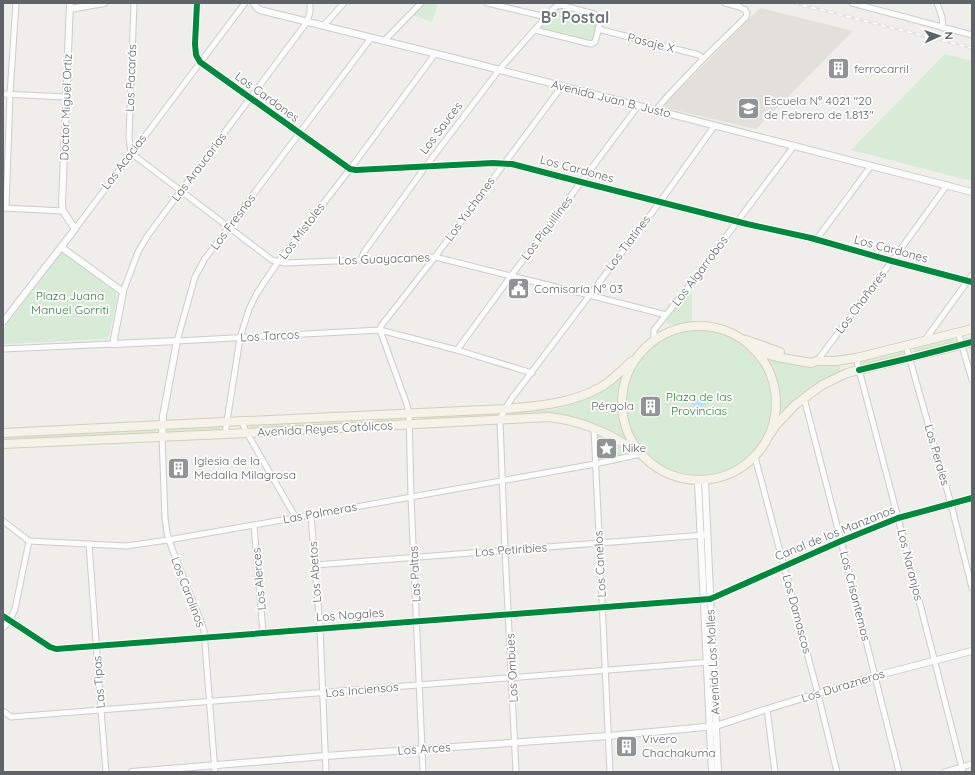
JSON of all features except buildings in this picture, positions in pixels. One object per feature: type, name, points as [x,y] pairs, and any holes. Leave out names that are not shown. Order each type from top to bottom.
[{"type":"main road","points":[[655,339],[665,334],[684,329],[706,326],[721,329],[777,352],[817,361]]},
{"type":"main road","points":[[753,349],[777,357],[811,363],[817,361],[836,361],[856,358],[972,329]]},
{"type":"main road","points":[[740,337],[753,349],[766,368],[772,382],[775,396],[775,408],[768,437]]},
{"type":"main road","name":"Avenida Reyes Católicos","points":[[3,433],[505,409],[549,405],[581,396],[605,385],[655,339]]},
{"type":"main road","points":[[632,361],[626,377],[622,398],[626,429],[633,443],[640,453],[660,470],[682,479],[701,481],[714,480],[730,474],[755,457],[776,425],[795,405],[822,386],[847,373],[972,342]]},
{"type":"main road","name":"Avenida Reyes Católicos","points":[[3,444],[549,417],[563,419],[594,428],[640,453]]},
{"type":"street","points":[[16,3],[5,208],[63,211],[75,229]]},
{"type":"street","points":[[70,6],[104,3]]},
{"type":"street","name":"Los Pacarás","points":[[131,153],[129,137],[134,3]]},
{"type":"street","points":[[197,3],[196,54],[200,62]]},
{"type":"street","name":"Las Acacias","points":[[3,322],[245,3]]},
{"type":"street","name":"Avenida Juan B. Justo","points":[[254,3],[260,10],[715,125],[972,192]]},
{"type":"street","name":"Las Araucarias","points":[[113,344],[122,292],[142,244],[307,22],[310,12],[310,3]]},
{"type":"street","points":[[323,26],[344,3]]},
{"type":"street","points":[[384,41],[421,3]]},
{"type":"street","points":[[487,3],[545,18]]},
{"type":"street","points":[[656,110],[746,17],[747,13],[742,8],[725,3]]},
{"type":"street","points":[[852,3],[972,35]]},
{"type":"street","points":[[937,3],[942,17],[943,28]]},
{"type":"street","name":"Los Sauces","points":[[361,260],[364,252],[426,166],[499,70],[554,8],[560,5],[594,14],[599,20],[598,29]]},
{"type":"street","name":"Doctor Miguel Ortiz","points":[[63,211],[62,204],[70,6]]},
{"type":"street","points":[[535,30],[589,44],[595,42],[598,29]]},
{"type":"street","name":"Pasaje X","points":[[598,29],[699,55],[703,60]]},
{"type":"street","name":"Los Fresnos","points":[[162,436],[163,415],[177,341],[195,277],[204,260],[371,38]]},
{"type":"street","name":"Los Mistoles","points":[[225,434],[240,338],[253,300],[278,262],[350,169],[435,54]]},
{"type":"street","name":"Los Cardones","points":[[200,62],[350,169],[356,170],[505,163],[512,164],[816,240],[970,282]]},
{"type":"street","name":"Los Yuchanes","points":[[380,330],[381,326],[435,257],[562,86]]},
{"type":"street","points":[[3,94],[66,97]]},
{"type":"street","name":"Los Piquillines","points":[[457,350],[638,106]]},
{"type":"street","name":"Los Tiatines","points":[[500,420],[505,409],[660,202],[715,125]]},
{"type":"street","name":"Los Algarrobos","points":[[655,339],[654,330],[686,290],[794,146]]},
{"type":"street","points":[[131,153],[272,260],[278,262]]},
{"type":"street","points":[[816,240],[871,166]]},
{"type":"street","name":"Los Chañares","points":[[817,361],[947,185]]},
{"type":"street","points":[[61,247],[122,292]]},
{"type":"street","name":"Los Guayacanes","points":[[278,262],[361,260],[426,256],[435,257],[666,315]]},
{"type":"street","points":[[925,341],[970,282],[972,275]]},
{"type":"street","points":[[380,330],[408,405],[409,424]]},
{"type":"street","name":"Los Tarcos","points":[[3,349],[380,330],[457,350],[532,373]]},
{"type":"street","points":[[958,332],[972,380]]},
{"type":"street","name":"Los Perales","points":[[906,346],[952,504],[972,588]]},
{"type":"street","name":"Los Naranjos","points":[[856,358],[962,769]]},
{"type":"street","name":"Los Crisantemos","points":[[804,398],[899,772]]},
{"type":"street","name":"Los Ombúes","points":[[500,420],[516,772]]},
{"type":"street","points":[[241,421],[296,518]]},
{"type":"street","name":"Las Paltas","points":[[409,424],[423,772]]},
{"type":"street","name":"Los Canelos","points":[[594,428],[610,772]]},
{"type":"street","name":"Los Carolinos","points":[[162,436],[165,527],[168,540],[204,631],[215,772]]},
{"type":"street","name":"Las Palmeras","points":[[29,541],[126,546],[168,540],[595,464],[640,453]]},
{"type":"street","name":"Los Damascos","points":[[755,457],[818,694],[837,772]]},
{"type":"street","name":"Avenida Los Molles","points":[[701,481],[713,727],[718,772]]},
{"type":"street","name":"Canal de los Manzanos","points":[[707,599],[717,596],[841,540],[898,518],[972,498]]},
{"type":"street","name":"Los Abetos","points":[[311,515],[320,628],[326,772]]},
{"type":"street","points":[[3,521],[29,541],[15,609],[10,620],[3,628]]},
{"type":"street","name":"Los Alerces","points":[[254,525],[263,633]]},
{"type":"street","name":"Los Petiribíes","points":[[315,565],[704,535]]},
{"type":"street","name":"Las Tipas","points":[[89,544],[100,710],[106,772]]},
{"type":"street","name":"Los Nogales","points":[[3,616],[50,648],[56,649],[707,599]]},
{"type":"street","name":"Los Durazneros","points":[[713,727],[875,676],[972,651]]},
{"type":"street","name":"Los Inciensos","points":[[3,718],[710,662]]},
{"type":"street","points":[[767,710],[776,772]]},
{"type":"street","points":[[3,711],[11,717]]},
{"type":"street","name":"Avenida Los Molles","points":[[712,772],[713,727]]},
{"type":"street","name":"Los Arces","points":[[132,772],[713,727]]},
{"type":"street","points":[[945,772],[962,769],[972,764]]},
{"type":"shaded area","points":[[760,8],[853,31],[756,129],[666,108],[665,104]]},
{"type":"green space","points":[[425,3],[438,3],[432,22],[413,15]]},
{"type":"green space","points":[[557,6],[593,13],[599,20],[593,43],[535,30]]},
{"type":"green space","points":[[945,54],[972,61],[972,181],[851,150]]},
{"type":"green space","name":"Plaza Juana Manuel Gorriti","points":[[62,253],[65,253],[116,292],[117,300],[109,336],[106,339],[3,344],[3,330]]},
{"type":"green space","points":[[688,293],[692,293],[692,321],[675,325],[668,324],[666,322],[667,319]]},
{"type":"green space","name":"Plaza de las Provincias","points":[[699,330],[720,333],[734,339],[746,347],[756,357],[764,369],[770,383],[773,404],[770,425],[764,439],[756,451],[746,461],[734,469],[720,475],[699,478],[678,475],[664,469],[652,461],[642,451],[634,439],[628,425],[625,404],[628,383],[634,369],[642,357],[652,347],[664,339],[678,333]]},
{"type":"green space","points":[[953,337],[955,343],[915,353],[914,348]]},
{"type":"green space","points":[[904,350],[905,355],[862,366],[861,361]]},
{"type":"green space","points":[[759,355],[817,366],[838,364],[840,366],[840,371],[839,374],[774,423],[777,396],[773,380],[765,363]]},
{"type":"green space","points":[[625,373],[621,391],[620,413],[625,430],[632,445],[596,427],[512,416],[511,411],[556,409],[583,400],[604,390]]},
{"type":"green space","points":[[495,411],[495,417],[420,421],[420,415]]},
{"type":"green space","points":[[402,415],[402,421],[250,430],[250,424]]},
{"type":"green space","points":[[220,424],[220,430],[167,433],[166,427]]},
{"type":"green space","points":[[156,427],[156,433],[3,442],[3,436]]},
{"type":"green space","points":[[597,433],[632,453],[599,461],[597,460]]},
{"type":"water","points":[[695,397],[699,399],[703,397],[703,401],[707,404],[703,406],[703,411],[699,409],[696,411],[695,407],[691,405],[695,402]]},
{"type":"railway","points":[[794,3],[972,48]]},
{"type":"cycle path","points":[[197,3],[195,44],[196,55],[200,62],[350,169],[356,170],[493,163],[512,164],[747,224],[811,238],[972,282]]},
{"type":"cycle path","points":[[859,370],[972,342]]},
{"type":"cycle path","points":[[3,616],[50,647],[56,649],[710,599],[841,541],[898,518],[972,498]]},
{"type":"place","name":"ferrocarril","points":[[839,69]]},
{"type":"place","name":"Escuela N° 4021 \"20 de Febrero de 1.813\"","points":[[749,108]]},
{"type":"place","name":"Comisaría Nº 03","points":[[518,289]]},
{"type":"place","name":"Pérgola","points":[[650,406]]},
{"type":"place","name":"Nike","points":[[606,448]]},
{"type":"place","name":"Iglesia de la Medalla Milagrosa","points":[[178,468]]},
{"type":"place","name":"Vivero Chachakuma","points":[[627,746]]},
{"type":"district","name":"Bº Postal","points":[[575,17]]}]
